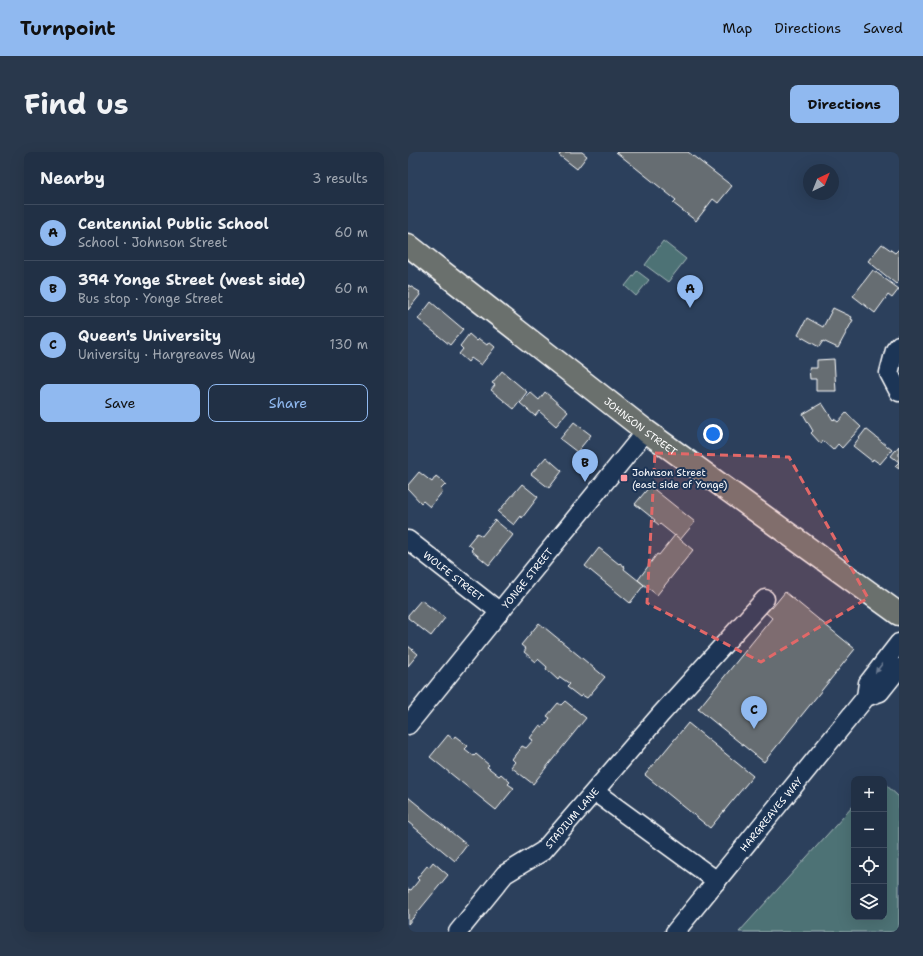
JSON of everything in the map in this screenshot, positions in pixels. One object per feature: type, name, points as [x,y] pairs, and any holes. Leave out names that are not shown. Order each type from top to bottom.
[{"type":"main road","name":"JOHNSON STREET","points":[[408,245],[646,431],[899,614]]},
{"type":"street","points":[[899,345],[895,350],[889,373],[899,392]]},
{"type":"street","name":"YONGE STREET","points":[[408,725],[646,431]]},
{"type":"street","name":"WOLFE STREET","points":[[408,540],[500,612]]},
{"type":"street","points":[[595,792],[661,714],[766,599]]},
{"type":"street","name":"HARGREAVES WAY","points":[[675,932],[866,697],[868,683],[899,643]]},
{"type":"street","name":"HARGREAVES WAY","points":[[866,697],[880,692],[899,668]]},
{"type":"street","name":"STADIUM LANE","points":[[458,932],[505,874],[543,851],[595,792],[717,882]]},
{"type":"highlighted area","points":[[655,453],[789,457],[868,598],[761,662],[647,603]]},
{"type":"green space","points":[[663,241],[686,259],[668,282],[645,265]]},
{"type":"green space","points":[[637,271],[649,280],[636,296],[625,286]]},
{"type":"green space","points":[[887,786],[899,797],[899,932],[739,932],[851,808],[851,920],[887,920]]},
{"type":"building","points":[[561,152],[582,152],[587,156],[577,169],[559,155]]},
{"type":"building","points":[[616,152],[688,152],[732,186],[718,203],[713,199],[696,221],[673,203],[676,200]]},
{"type":"building","points":[[882,244],[895,253],[899,249],[899,281],[896,284],[868,261]]},
{"type":"building","points":[[873,270],[899,289],[892,298],[888,295],[875,313],[853,296]]},
{"type":"building","points":[[408,285],[420,292],[420,295],[408,310]]},
{"type":"building","points":[[431,302],[463,329],[450,345],[418,319]]},
{"type":"building","points":[[833,308],[852,317],[851,319],[853,320],[838,348],[823,341],[819,347],[798,335],[807,318],[823,327]]},
{"type":"building","points":[[469,334],[477,341],[479,339],[487,345],[489,342],[495,347],[481,365],[471,358],[468,362],[459,354],[463,349],[460,346]]},
{"type":"building","points":[[834,359],[836,391],[816,391],[816,379],[810,379],[809,368],[817,368],[817,360]]},
{"type":"building","points":[[502,371],[527,392],[514,409],[491,390],[495,385],[492,383]]},
{"type":"building","points":[[530,392],[539,400],[545,392],[568,412],[556,426],[539,411],[535,416],[520,403]]},
{"type":"building","points":[[822,403],[833,420],[834,419],[838,422],[846,413],[861,427],[842,448],[838,444],[833,450],[823,441],[821,444],[811,433],[813,431],[803,414]]},
{"type":"building","points":[[574,422],[591,435],[577,452],[560,439]]},
{"type":"building","points":[[866,429],[892,450],[880,464],[873,459],[872,461],[853,446]]},
{"type":"building","points":[[899,446],[899,462],[891,456]]},
{"type":"building","points":[[546,457],[562,471],[549,488],[531,474]]},
{"type":"building","points":[[899,462],[899,469],[895,466]]},
{"type":"building","points":[[419,472],[432,482],[436,476],[446,484],[441,489],[443,491],[430,507],[423,501],[421,503],[408,489],[408,485]]},
{"type":"building","points":[[522,484],[538,497],[522,518],[521,516],[514,525],[498,512]]},
{"type":"building","points":[[650,486],[695,522],[680,540],[654,521],[655,520],[635,504]]},
{"type":"building","points":[[495,520],[513,535],[489,565],[471,550],[473,548],[468,544],[477,533],[482,536]]},
{"type":"building","points":[[675,535],[693,550],[657,595],[638,580],[657,554],[659,555]]},
{"type":"building","points":[[599,548],[625,567],[624,569],[644,585],[630,603],[585,566]]},
{"type":"building","points":[[785,592],[855,649],[764,762],[698,709],[772,618],[765,612],[770,606],[772,608]]},
{"type":"building","points":[[421,600],[445,618],[431,636],[408,618],[408,615]]},
{"type":"building","points":[[539,623],[605,677],[587,698],[582,695],[580,697],[567,687],[570,684],[560,677],[558,680],[538,659],[536,662],[524,652],[526,649],[521,645]]},
{"type":"building","points":[[408,646],[418,654],[408,666]]},
{"type":"building","points":[[565,701],[586,718],[533,784],[511,767],[515,762],[512,759],[522,746],[526,748],[533,740],[530,738],[540,725],[543,727],[550,718],[547,716],[558,703],[561,705]]},
{"type":"building","points":[[688,723],[753,776],[710,828],[645,775]]},
{"type":"building","points":[[448,735],[453,739],[455,736],[468,746],[465,749],[474,756],[476,754],[489,765],[487,767],[499,776],[501,774],[510,782],[508,784],[514,788],[496,810],[430,757]]},
{"type":"building","points":[[408,797],[467,845],[455,861],[408,822]]},
{"type":"building","points":[[433,862],[448,875],[408,924],[408,889],[411,890],[419,880],[417,878],[427,866],[429,867]]},
{"type":"place","name":"Centennial Public School","points":[[690,308]]},
{"type":"place","name":"Johnson Street (east side of Yonge)","points":[[624,478]]},
{"type":"place","name":"394 Yonge Street (west side)","points":[[585,482]]},
{"type":"place","name":"Queen's University","points":[[754,729]]}]
